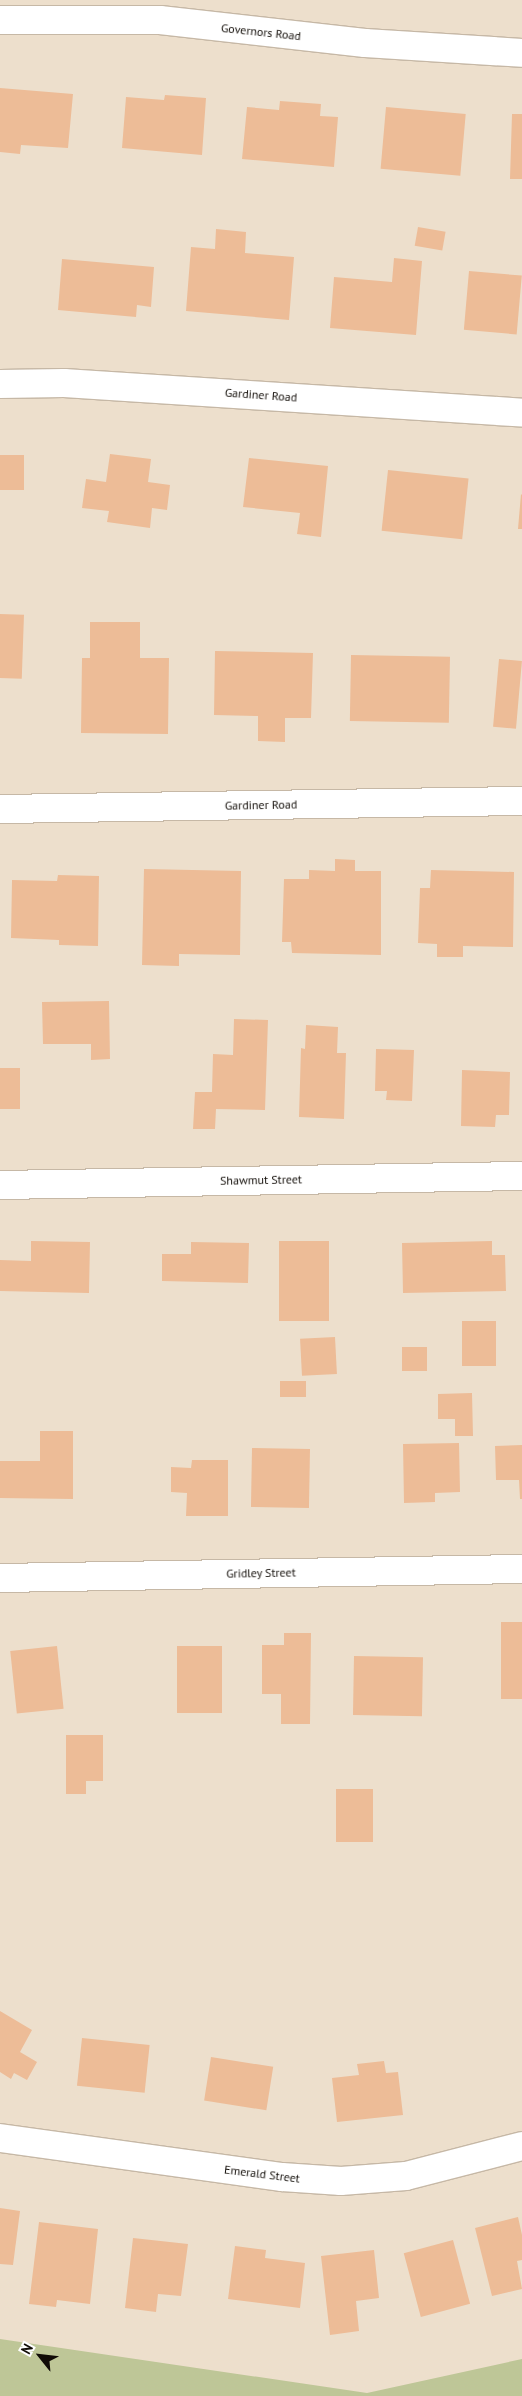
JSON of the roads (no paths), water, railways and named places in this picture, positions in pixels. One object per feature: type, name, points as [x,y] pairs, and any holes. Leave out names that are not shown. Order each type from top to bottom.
[{"type":"street","name":"Governors Road","points":[[0,20],[160,20],[365,43],[522,53]]},
{"type":"street","name":"Gardiner Road","points":[[0,384],[64,382],[522,413]]},
{"type":"street","name":"Gardiner Road","points":[[0,809],[522,800]]},
{"type":"street","name":"Shawmut Street","points":[[0,1185],[522,1176]]},
{"type":"street","name":"Gridley Street","points":[[0,1578],[522,1569]]},
{"type":"street","name":"Emerald Street","points":[[0,2138],[282,2177],[342,2181],[406,2176],[522,2146]]}]
